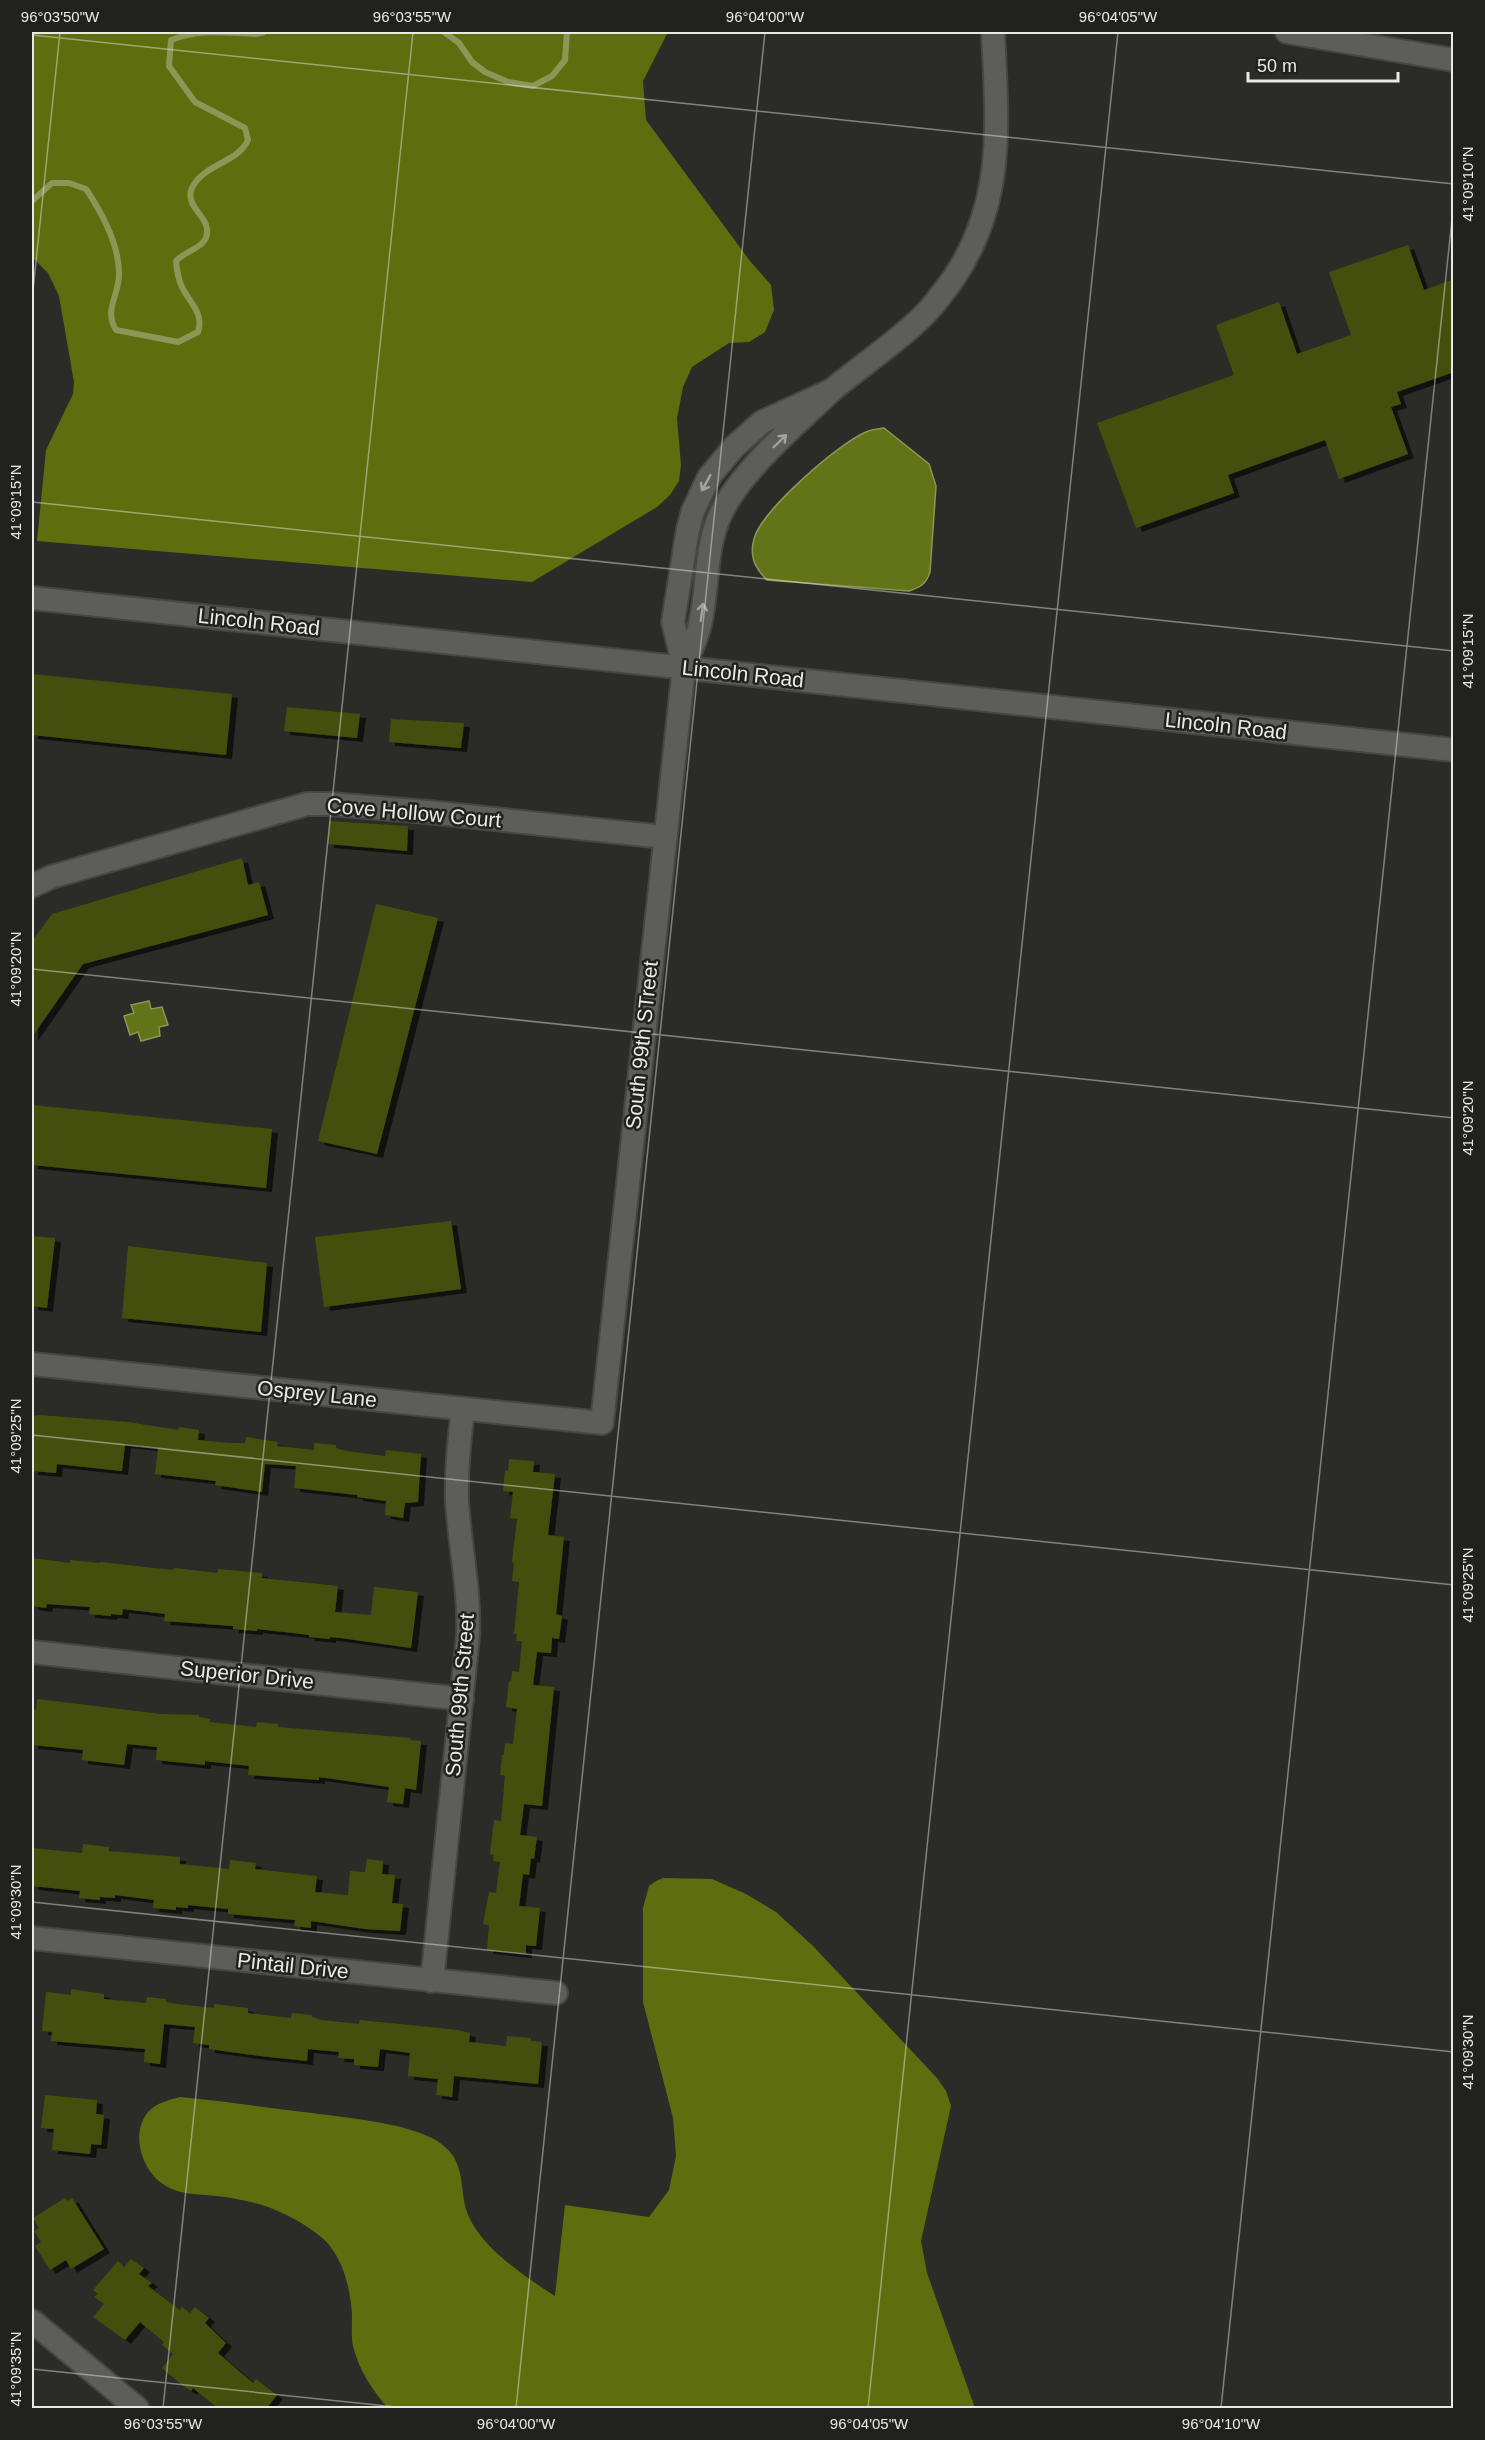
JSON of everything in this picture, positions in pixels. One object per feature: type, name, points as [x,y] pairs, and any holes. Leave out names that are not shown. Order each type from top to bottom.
[{"type":"street","points":[[684,668],[700,625],[709,553],[718,520],[735,489],[832,390],[922,318],[942,295],[973,245],[986,209],[996,162],[998,135],[993,32]]},
{"type":"street","points":[[1287,32],[1454,60]]},
{"type":"street","name":"Lincoln Road","points":[[32,598],[1454,750]]},
{"type":"street","name":"South 99th STreet","points":[[602,1423],[684,668]]},
{"type":"street","name":"Cove Hollow Court","points":[[32,886],[51,877],[307,804],[428,812],[664,837]]},
{"type":"street","name":"Osprey Lane","points":[[32,1364],[602,1423]]},
{"type":"street","name":"South 99th Street","points":[[432,1981],[469,1622],[457,1489],[463,1410]]},
{"type":"street","name":"Superior Drive","points":[[32,1652],[462,1699]]},
{"type":"street","name":"Pintail Drive","points":[[32,1938],[555,1993]]},
{"type":"street","points":[[32,2321],[137,2409]]},
{"type":"shaded area","points":[[32,32],[668,32],[643,81],[646,120],[750,261],[771,285],[774,310],[765,332],[749,342],[729,343],[692,367],[683,387],[677,418],[681,465],[679,481],[670,495],[657,507],[532,582],[37,541],[46,450],[73,394],[74,382],[59,296],[48,273],[32,257]]},
{"type":"shaded area","points":[[884,428],[929,464],[936,486],[930,572],[925,582],[909,591],[767,580],[756,566],[752,551],[754,539],[771,512],[802,479],[838,449],[868,431]]},
{"type":"shaded area","points":[[149,1001],[151,1009],[162,1007],[168,1025],[159,1027],[160,1036],[141,1041],[138,1032],[130,1035],[124,1016],[134,1013],[131,1005]]},
{"type":"shaded area","points":[[663,1878],[712,1879],[746,1894],[776,1912],[813,1946],[937,2078],[946,2091],[951,2106],[921,2241],[927,2273],[975,2408],[388,2408],[367,2379],[356,2355],[353,2346],[352,2314],[346,2278],[326,2241],[298,2221],[276,2210],[242,2200],[175,2190],[163,2184],[149,2170],[139,2141],[143,2121],[155,2106],[180,2097],[357,2119],[404,2128],[432,2138],[448,2150],[458,2167],[469,2217],[484,2240],[507,2262],[555,2296],[565,2205],[649,2217],[669,2190],[676,2156],[673,2118],[643,2002],[643,1908],[649,1886]]},
{"type":"building","points":[[1408,245],[1424,290],[1454,279],[1454,372],[1397,392],[1401,404],[1391,407],[1408,454],[1339,479],[1325,440],[1228,475],[1234,493],[1136,528],[1097,423],[1234,375],[1216,325],[1279,302],[1297,354],[1351,335],[1329,272]]},
{"type":"building","points":[[32,674],[232,694],[226,755],[32,735]]},
{"type":"building","points":[[287,707],[360,714],[357,738],[284,731]]},
{"type":"building","points":[[391,719],[464,723],[461,748],[389,742]]},
{"type":"building","points":[[329,821],[408,826],[407,851],[328,844]]},
{"type":"building","points":[[242,858],[248,885],[259,882],[268,915],[83,964],[32,1037],[32,941],[52,914]]},
{"type":"building","points":[[376,904],[438,918],[377,1154],[318,1141]]},
{"type":"building","points":[[32,1105],[272,1129],[266,1188],[32,1165]]},
{"type":"building","points":[[451,1221],[461,1289],[324,1307],[315,1237]]},
{"type":"building","points":[[32,1236],[55,1238],[47,1308],[32,1306]]},
{"type":"building","points":[[128,1246],[267,1263],[261,1332],[122,1318]]},
{"type":"building","points":[[32,1416],[128,1422],[178,1430],[179,1427],[199,1430],[198,1440],[245,1443],[246,1437],[278,1442],[277,1446],[314,1450],[314,1443],[336,1445],[336,1448],[347,1451],[385,1456],[386,1450],[421,1454],[418,1502],[405,1503],[403,1518],[385,1515],[386,1501],[357,1497],[357,1495],[294,1488],[296,1466],[265,1464],[262,1492],[215,1485],[216,1481],[155,1474],[158,1448],[125,1444],[122,1471],[57,1464],[56,1473],[32,1471]]},
{"type":"building","points":[[509,1459],[534,1461],[533,1472],[555,1474],[548,1535],[564,1537],[556,1614],[562,1616],[559,1639],[552,1638],[551,1653],[537,1652],[533,1685],[554,1687],[542,1806],[524,1804],[520,1835],[537,1837],[529,1875],[523,1874],[519,1906],[540,1908],[536,1946],[526,1945],[526,1954],[487,1950],[489,1925],[483,1924],[489,1892],[496,1893],[500,1862],[493,1861],[494,1855],[490,1854],[494,1820],[501,1821],[505,1776],[500,1775],[502,1755],[504,1755],[505,1743],[513,1744],[517,1709],[506,1707],[509,1681],[511,1682],[512,1671],[519,1672],[522,1641],[516,1641],[517,1634],[514,1634],[519,1582],[512,1581],[514,1563],[512,1562],[517,1519],[510,1518],[513,1492],[503,1491],[505,1470],[508,1471]]},
{"type":"building","points":[[32,1558],[70,1563],[70,1560],[100,1562],[218,1573],[218,1569],[262,1573],[262,1578],[338,1586],[335,1612],[371,1615],[374,1587],[418,1592],[411,1648],[257,1629],[257,1631],[233,1629],[233,1626],[164,1621],[165,1614],[123,1609],[122,1615],[111,1614],[111,1616],[89,1614],[90,1607],[47,1604],[46,1608],[32,1606]]},
{"type":"building","points":[[37,1699],[161,1714],[199,1715],[199,1717],[210,1719],[210,1722],[256,1727],[257,1722],[278,1724],[278,1727],[411,1738],[410,1740],[421,1741],[416,1790],[405,1788],[403,1804],[387,1802],[389,1787],[319,1777],[319,1780],[248,1775],[249,1766],[205,1761],[205,1765],[156,1760],[157,1747],[127,1744],[124,1765],[82,1760],[83,1750],[32,1745],[32,1709],[36,1710]]},
{"type":"building","points":[[83,1844],[109,1847],[109,1851],[180,1857],[180,1864],[229,1869],[230,1860],[256,1863],[255,1869],[317,1876],[315,1892],[348,1895],[350,1871],[365,1872],[367,1859],[383,1861],[382,1874],[395,1875],[392,1903],[403,1904],[400,1931],[365,1929],[311,1921],[311,1928],[294,1926],[295,1920],[228,1914],[228,1909],[188,1905],[188,1908],[176,1907],[176,1910],[153,1908],[154,1900],[115,1895],[115,1898],[100,1897],[100,1900],[79,1898],[80,1891],[32,1886],[32,1848],[82,1853]]},
{"type":"building","points":[[71,1989],[104,1994],[104,1999],[146,2003],[147,1997],[166,1999],[166,2002],[177,2004],[214,2008],[214,2004],[248,2008],[248,2013],[291,2018],[292,2013],[312,2015],[322,2020],[359,2024],[360,2020],[458,2030],[470,2033],[469,2042],[506,2046],[507,2036],[531,2038],[531,2041],[542,2042],[538,2084],[454,2076],[452,2097],[436,2095],[438,2079],[408,2076],[410,2053],[380,2049],[378,2067],[354,2065],[354,2059],[338,2058],[339,2052],[308,2049],[307,2061],[260,2056],[209,2049],[209,2045],[193,2043],[195,2027],[164,2024],[160,2064],[144,2062],[145,2049],[51,2041],[52,2032],[42,2031],[46,1992],[71,1995]]},
{"type":"building","points":[[45,2095],[97,2100],[96,2114],[104,2115],[101,2145],[91,2144],[90,2154],[52,2150],[54,2129],[41,2128]]},
{"type":"building","points":[[65,2198],[67,2201],[72,2198],[104,2249],[71,2269],[66,2260],[50,2270],[35,2246],[41,2242],[34,2231],[39,2228],[33,2218]]},
{"type":"building","points":[[131,2259],[144,2268],[139,2274],[152,2283],[148,2286],[180,2310],[182,2307],[190,2313],[195,2307],[209,2318],[205,2323],[226,2343],[218,2353],[253,2383],[256,2379],[277,2395],[266,2409],[219,2409],[193,2388],[191,2391],[182,2385],[162,2368],[173,2354],[162,2345],[164,2342],[140,2322],[125,2340],[93,2317],[104,2304],[94,2297],[98,2294],[93,2290],[118,2261],[124,2267]]},
{"type":"waterway","points":[[32,201],[52,183],[69,183],[86,189],[104,219],[117,253],[119,276],[111,310],[116,330],[178,342],[198,332],[198,314],[181,286],[176,261],[198,247],[206,238],[206,225],[192,203],[190,193],[197,180],[237,154],[248,140],[245,128],[195,102],[169,66],[171,40],[203,33],[256,34],[264,32]]},
{"type":"waterway","points":[[444,32],[459,43],[472,62],[485,72],[508,82],[533,86],[552,76],[565,60],[567,32]]}]
